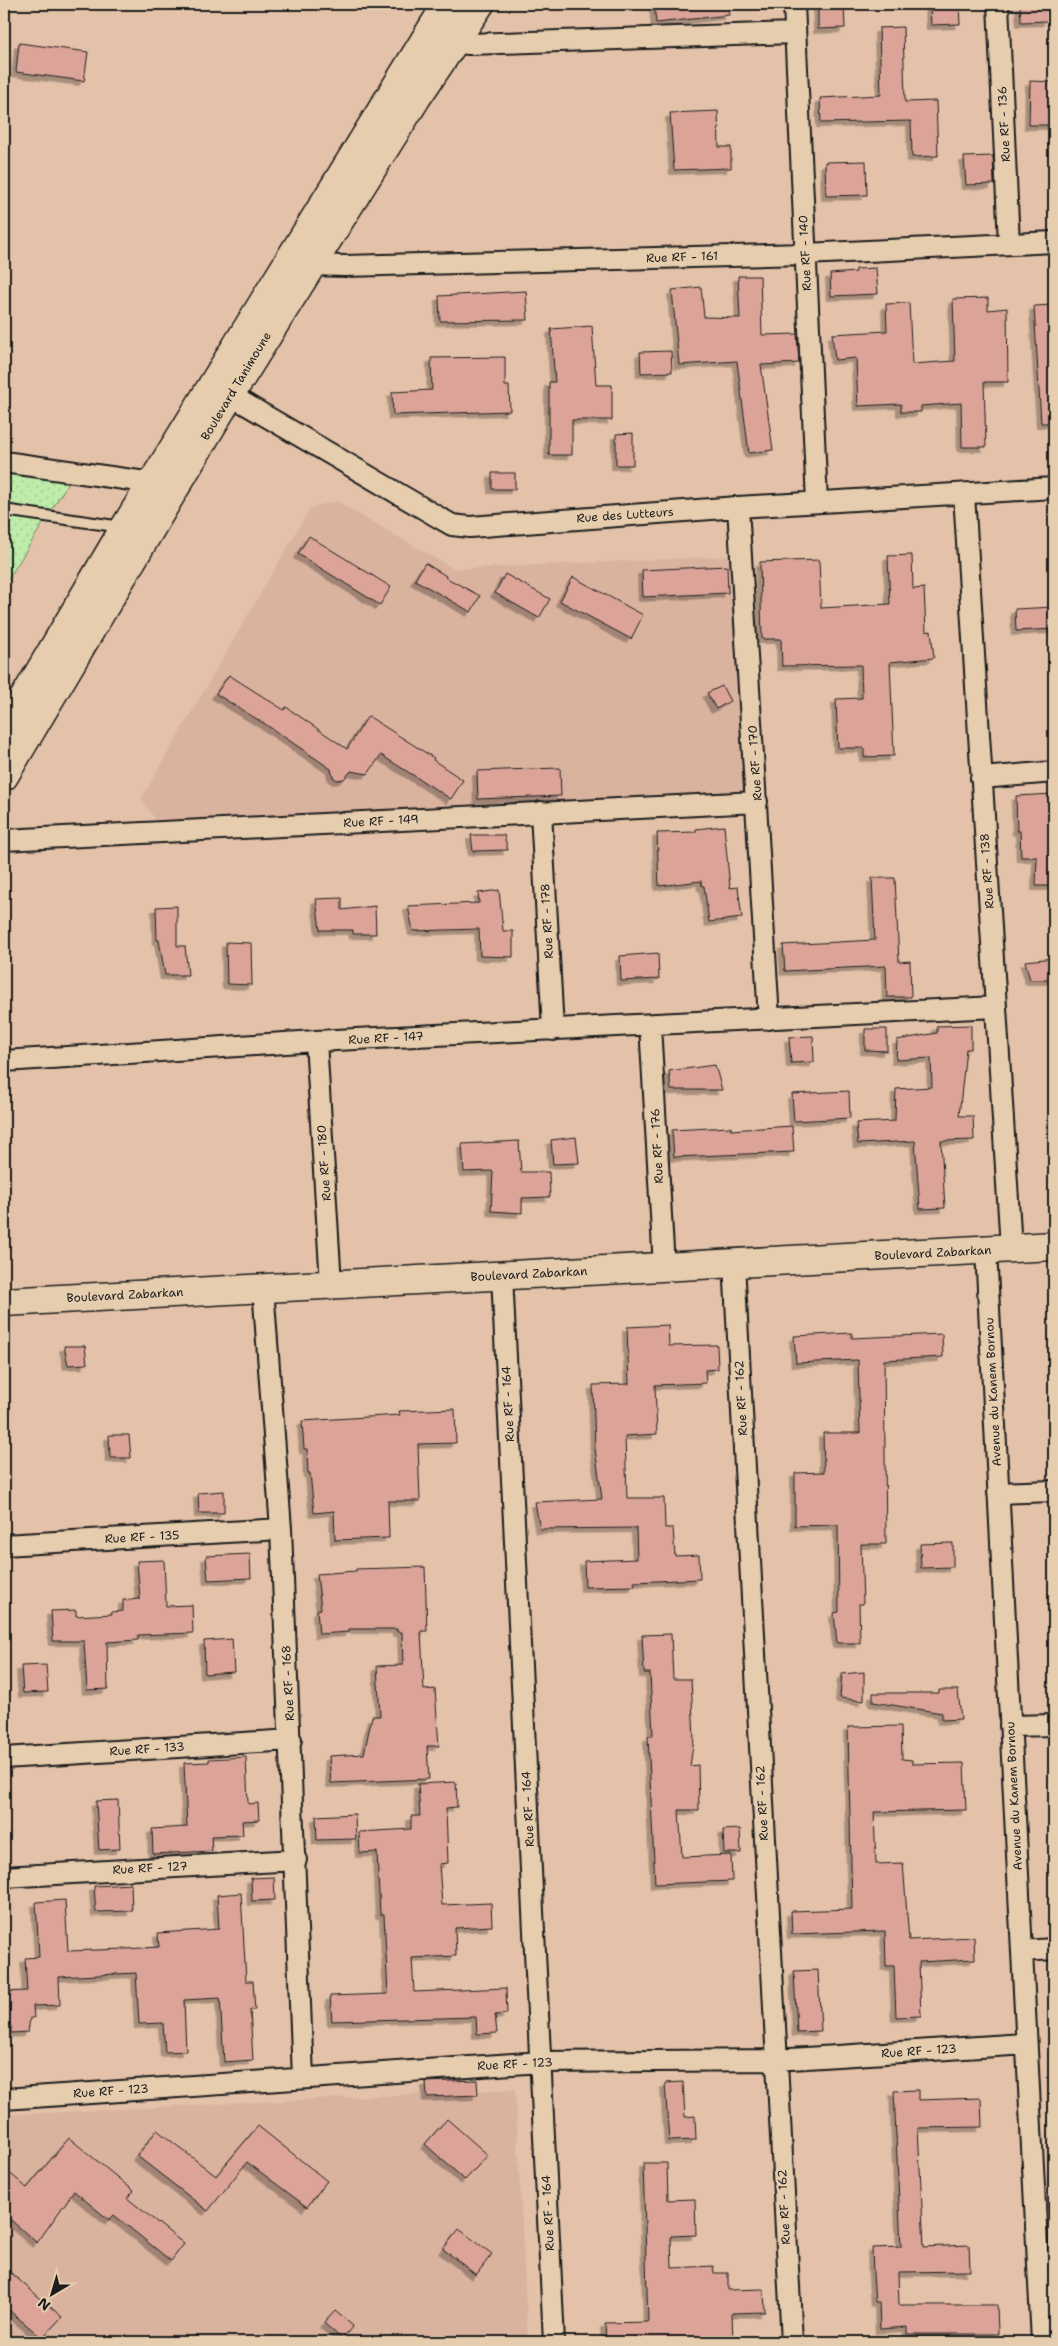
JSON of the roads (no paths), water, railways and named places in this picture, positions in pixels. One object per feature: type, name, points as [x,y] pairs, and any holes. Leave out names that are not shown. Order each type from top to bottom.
[{"type":"main road","name":"Boulevard Tanimoune","points":[[4,732],[126,527],[448,4]]},
{"type":"main road","name":"Boulevard Tanimoune","points":[[4,776],[230,395],[310,265],[454,40],[480,4]]},
{"type":"main road","name":"Boulevard Zabarkan","points":[[4,1302],[1054,1246]]},
{"type":"street","name":"Rue RF - 140","points":[[794,4],[817,502]]},
{"type":"street","name":"Rue RF - 136","points":[[998,4],[1009,244]]},
{"type":"street","points":[[454,40],[459,43],[469,44],[794,33]]},
{"type":"street","name":"Rue RF - 161","points":[[310,265],[345,266],[805,254],[1054,242]]},
{"type":"street","name":"Rue des Lutteurs","points":[[230,395],[452,525],[470,528],[738,507],[1054,488]]},
{"type":"street","points":[[4,462],[153,484]]},
{"type":"street","name":"Rue RF - 138","points":[[964,494],[996,1007],[998,1249]]},
{"type":"street","name":"Rue RF - 170","points":[[738,507],[769,1019]]},
{"type":"street","points":[[981,778],[1054,772]]},
{"type":"street","name":"Rue RF - 149","points":[[4,840],[757,802]]},
{"type":"street","name":"Rue RF - 178","points":[[541,812],[553,1030]]},
{"type":"street","name":"Rue RF - 147","points":[[4,1061],[316,1041],[996,1007]]},
{"type":"street","name":"Rue RF - 176","points":[[650,1025],[664,1267]]},
{"type":"street","name":"Rue RF - 180","points":[[316,1041],[332,1284]]},
{"type":"street","name":"Avenue du Kanem Bornou","points":[[998,1249],[998,1494],[1042,2342]]},
{"type":"street","name":"Rue RF - 162","points":[[734,1263],[775,2060],[792,2342]]},
{"type":"street","name":"Rue RF - 164","points":[[502,1275],[554,2342]]},
{"type":"street","name":"Rue RF - 168","points":[[262,1288],[281,1529],[296,1860],[303,2078]]},
{"type":"street","points":[[998,1494],[1054,1491]]},
{"type":"street","name":"Rue RF - 135","points":[[4,1545],[281,1529]]},
{"type":"street","points":[[1010,1726],[1054,1724]]},
{"type":"street","name":"Rue RF - 133","points":[[4,1758],[291,1740]]},
{"type":"street","name":"Rue RF - 127","points":[[4,1877],[296,1860]]},
{"type":"street","points":[[1022,1951],[1054,1949]]},
{"type":"street","name":"Rue RF - 123","points":[[4,2098],[541,2062],[775,2060],[1026,2044]]},
{"type":"lane","points":[[4,510],[126,527]]}]
